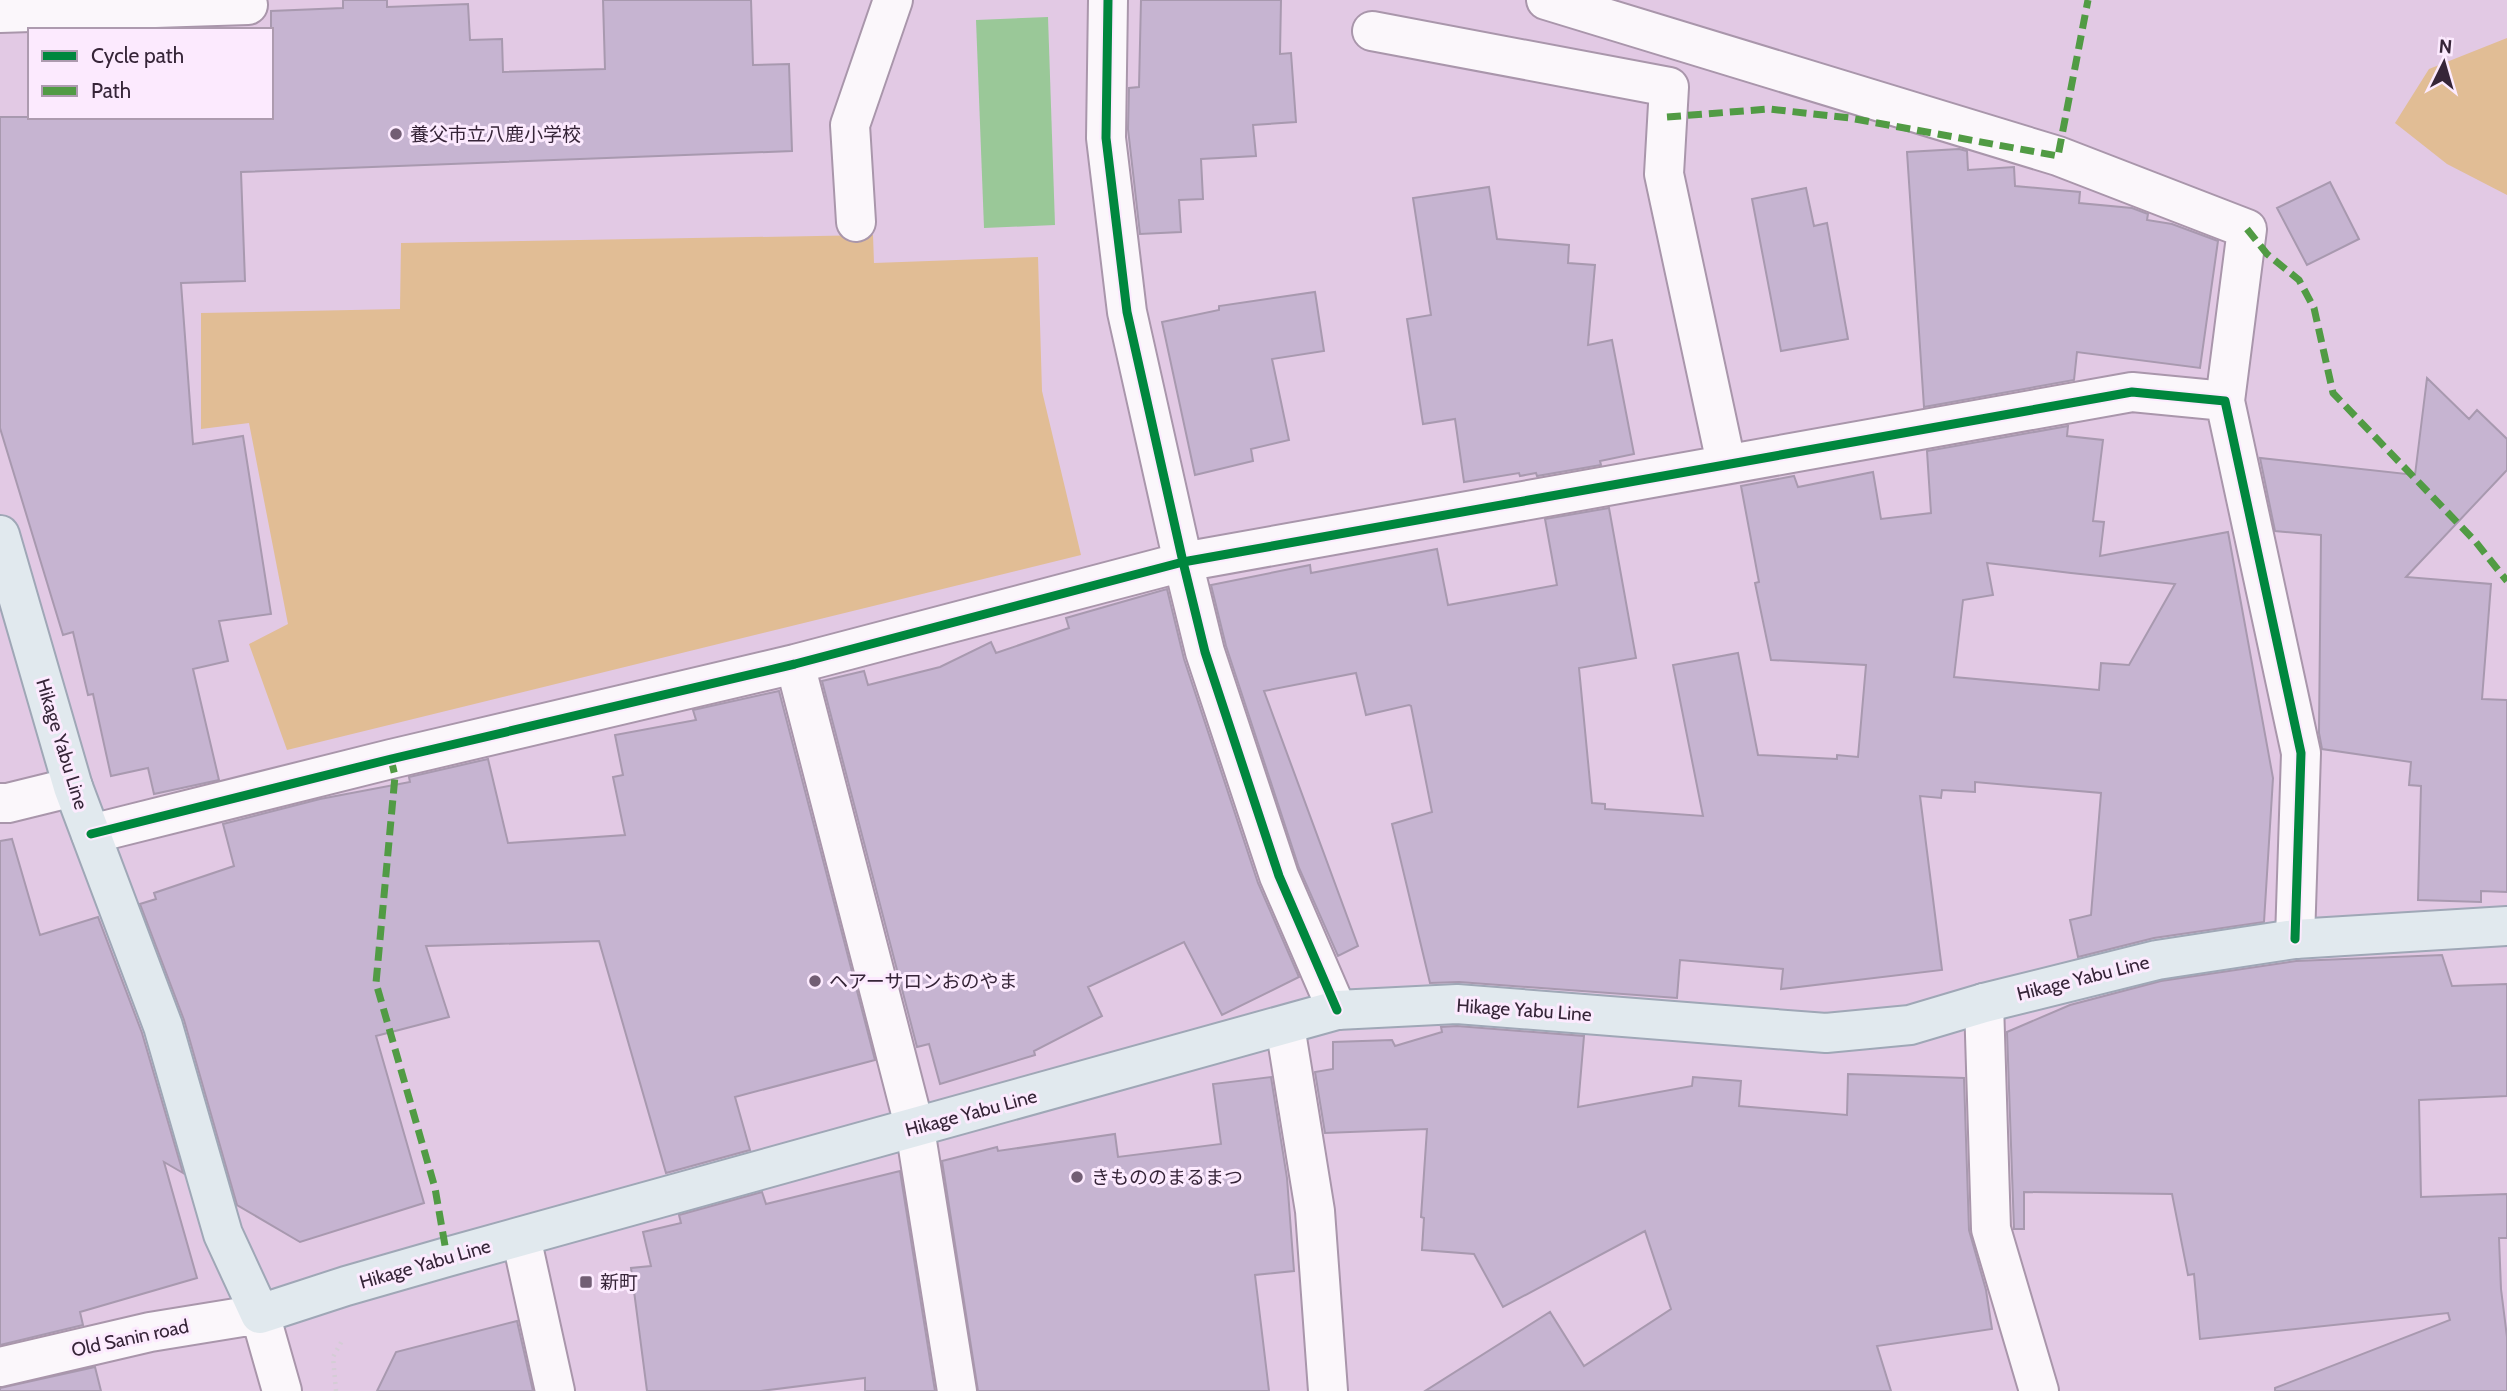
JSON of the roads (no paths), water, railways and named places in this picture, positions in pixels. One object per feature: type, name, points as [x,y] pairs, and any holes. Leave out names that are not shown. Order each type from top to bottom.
[{"type":"main road","name":"Hikage Yabu Line","points":[[0,535],[73,788],[163,1026],[223,1234],[260,1314],[346,1286],[1337,1010],[1457,1004],[1826,1033],[1910,1025],[1984,1003],[2157,960],[2295,939],[2507,926]]},
{"type":"street","points":[[856,222],[850,125],[892,0]]},
{"type":"street","points":[[1108,0],[1106,138],[1127,312],[1183,562],[1205,652],[1279,876],[1337,1010]]},
{"type":"street","points":[[1546,0],[2058,156],[2247,229],[2225,401],[2301,753],[2295,939]]},
{"type":"street","points":[[0,13],[248,5]]},
{"type":"street","points":[[1372,30],[1669,87],[1664,174],[1726,463]]},
{"type":"street","points":[[91,834],[378,762],[795,664],[1183,562],[2132,392],[2225,401]]},
{"type":"street","points":[[795,664],[915,1129],[957,1391]]},
{"type":"street","points":[[0,803],[73,788]]},
{"type":"street","points":[[1984,1003],[1991,1229],[2031,1388]]},
{"type":"street","points":[[1284,1026],[1315,1211],[1328,1391]]},
{"type":"street","points":[[521,1237],[555,1391]]},
{"type":"street","points":[[260,1314],[282,1391]]},
{"type":"street","name":"Old Sanin road","points":[[0,1367],[150,1332],[260,1314]]},
{"type":"place","name":"養父市立八鹿小学校","points":[[396,134]]},
{"type":"place","name":"ヘアーサロンおのやま","points":[[815,981]]},
{"type":"place","name":"きもののまるまつ","points":[[1077,1177]]},
{"type":"place","name":"新町","points":[[586,1282]]}]
